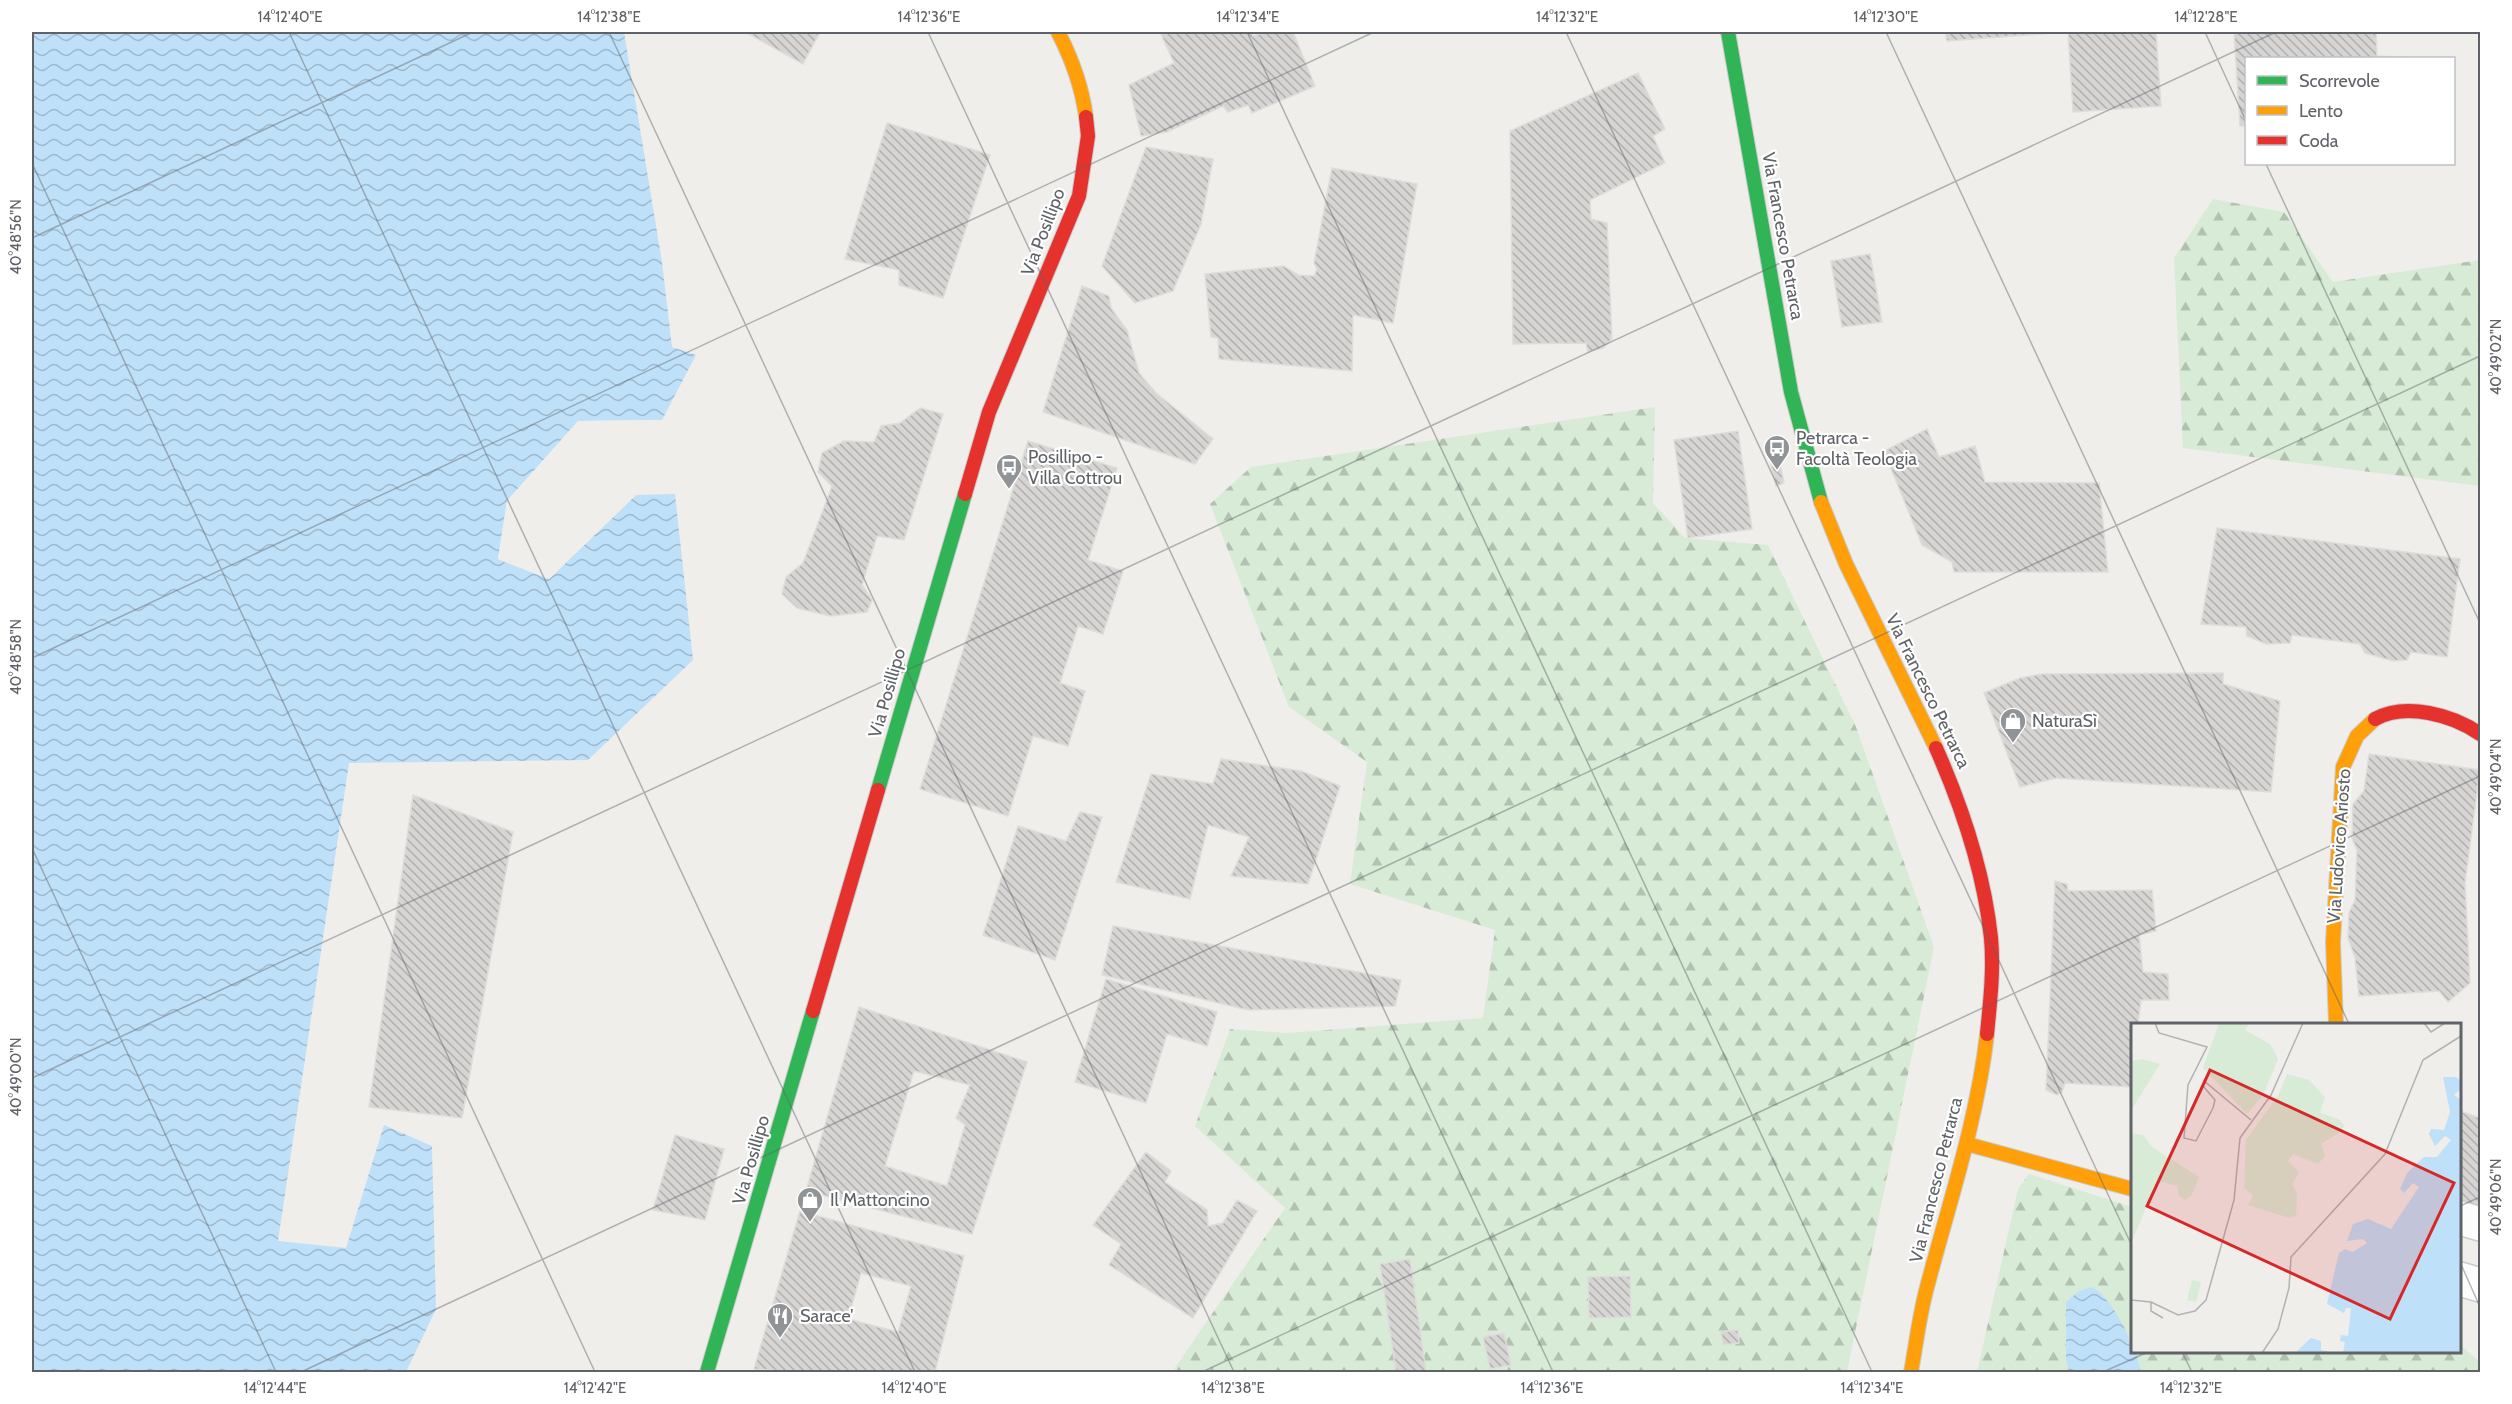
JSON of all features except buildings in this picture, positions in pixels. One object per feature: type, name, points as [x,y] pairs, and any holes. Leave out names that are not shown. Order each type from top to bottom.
[{"type":"street","name":"Via Posillipo","points":[[707,1372],[988,412],[1079,196],[1088,136],[1083,94],[1058,32]]},
{"type":"street","name":"Via Francesco Petrarca","points":[[1728,32],[1791,392],[1825,515],[1846,564],[1925,722],[1956,794],[1978,863],[1991,939],[1991,996],[1983,1066],[1967,1144],[1925,1294],[1911,1372]]},
{"type":"street","name":"Via Ludovico Ariosto","points":[[2336,1023],[2333,942],[2343,767],[2349,746],[2365,725],[2391,711],[2419,711],[2467,724],[2481,734]]},
{"type":"street","points":[[1967,1144],[2131,1188]]},
{"type":"street","points":[[2461,1218],[2481,1224]]},
{"type":"street","points":[[2461,1279],[2481,1285]]},
{"type":"green space","points":[[2213,199],[2284,212],[2333,282],[2480,260],[2480,486],[2183,448],[2174,258]]},
{"type":"green space","points":[[1655,407],[1653,503],[1685,538],[1768,545],[1856,727],[1934,947],[1847,1372],[1172,1372],[1285,1208],[1195,1126],[1230,1029],[1287,1033],[1483,1018],[1495,930],[1350,884],[1367,762],[1289,707],[1210,504],[1251,467]]},
{"type":"green space","points":[[2029,1174],[2131,1207],[2131,1353],[2461,1353],[2461,1345],[2480,1361],[2480,1372],[1977,1372],[2018,1189]]},
{"type":"water","points":[[32,32],[624,32],[662,262],[672,347],[696,355],[662,420],[578,421],[507,501],[498,559],[549,579],[636,495],[675,494],[693,660],[588,760],[349,763],[278,1241],[346,1248],[384,1125],[432,1146],[436,1309],[406,1372],[32,1372]]},
{"type":"water","points":[[2091,1287],[2104,1296],[2128,1335],[2131,1353],[2136,1353],[2141,1372],[2069,1372],[2066,1359],[2066,1302],[2078,1292]]},
{"type":"pier","points":[[662,420],[661,423],[580,424],[510,502],[501,557],[548,576],[637,492],[636,495],[549,579],[498,559],[507,501],[578,421]]},
{"type":"traffic: fast","points":[[1728,32],[1791,392],[1821,502]]},
{"type":"traffic: fast","points":[[878,790],[965,494]]},
{"type":"traffic: fast","points":[[707,1372],[813,1011]]},
{"type":"traffic: slow","points":[[1058,32],[1076,73],[1086,117]]},
{"type":"traffic: slow","points":[[1821,502],[1846,564],[1936,748]]},
{"type":"traffic: slow","points":[[2336,1023],[2333,942],[2343,767],[2357,736],[2375,719]]},
{"type":"traffic: slow","points":[[1911,1372],[1919,1321],[1969,1132],[1987,1034]]},
{"type":"traffic: slow","points":[[1967,1144],[2131,1189]]},
{"type":"traffic: jam","points":[[965,494],[989,412],[1079,196],[1088,136],[1086,117]]},
{"type":"traffic: jam","points":[[2375,719],[2387,714],[2415,711],[2443,716],[2480,734]]},
{"type":"traffic: jam","points":[[1936,748],[1971,841],[1988,913],[1992,962],[1987,1034]]},
{"type":"traffic: jam","points":[[813,1011],[878,790]]},
{"type":"place","name":"Petrarca - Facoltà Teologia","points":[[1777,471]]},
{"type":"place","name":"Posillipo - Villa Cottrou","points":[[1009,490]]},
{"type":"place","name":"NaturaSì","points":[[2013,744]]},
{"type":"place","name":"Il Mattoncino","points":[[810,1223]]},
{"type":"place","name":"Sarace'","points":[[780,1339]]}]
